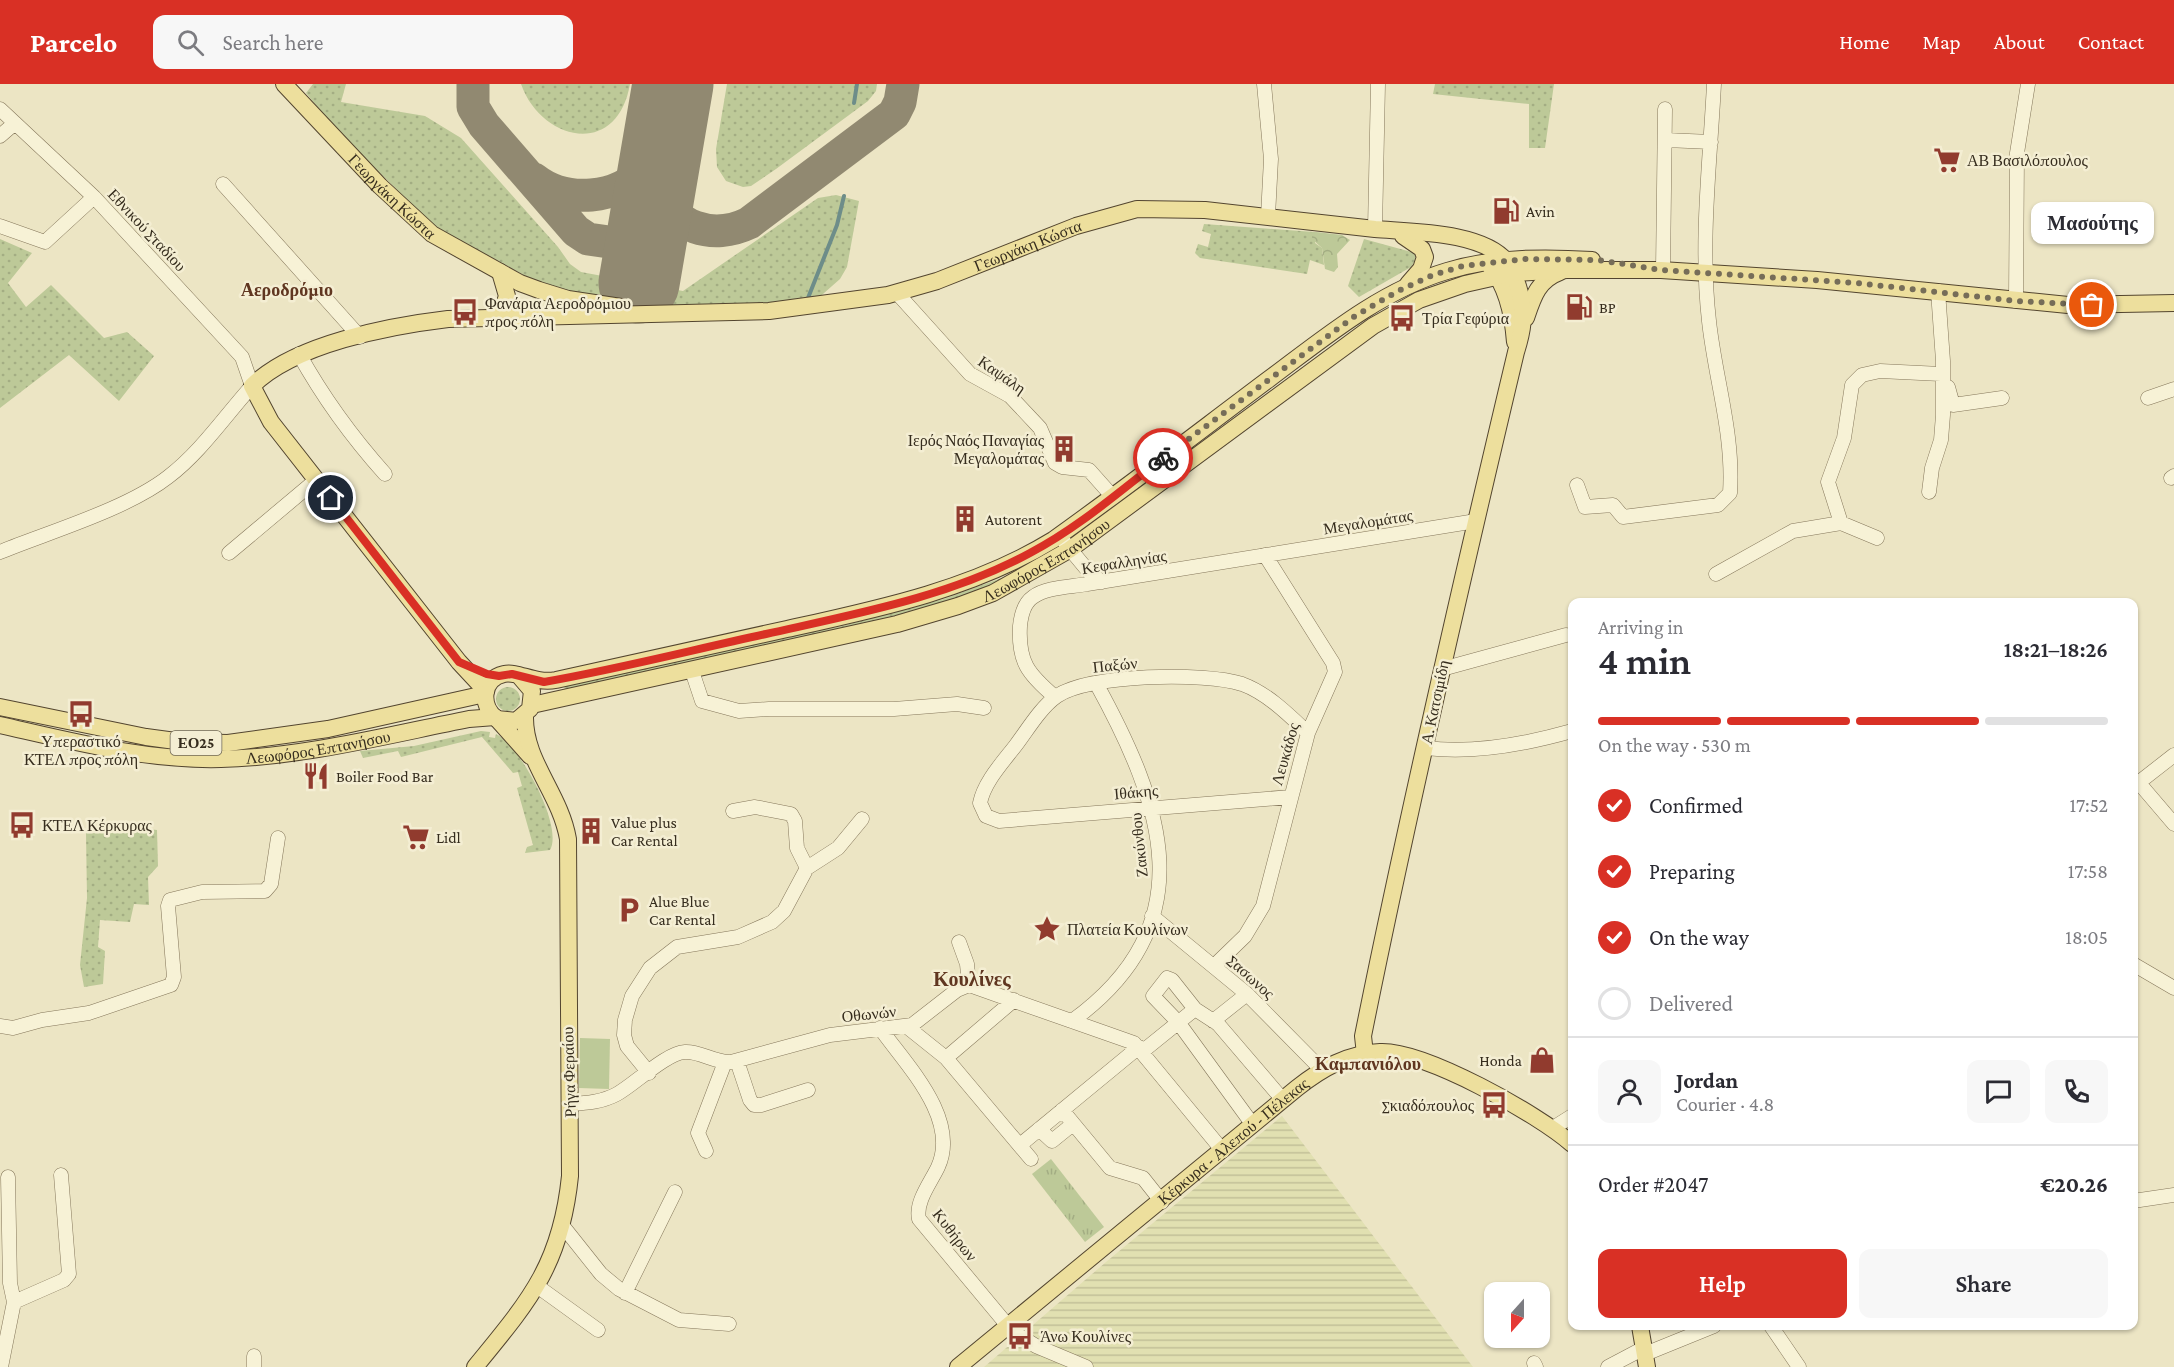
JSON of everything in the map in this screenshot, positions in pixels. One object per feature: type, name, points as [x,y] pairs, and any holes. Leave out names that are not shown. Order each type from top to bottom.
[{"type":"main road","name":"Γεωργάκη Κώστα","points":[[285,84],[417,222],[441,239],[511,278],[562,316]]},
{"type":"main road","name":"Γεωργάκη Κώστα","points":[[252,386],[272,369],[299,354],[360,337],[432,321],[769,311],[897,293],[937,281],[1115,213],[1169,207],[1454,236],[1483,247],[1505,275]]},
{"type":"main road","name":"Γεωργάκη Κώστα","points":[[1380,229],[1461,250],[1486,263]]},
{"type":"main road","points":[[1398,291],[1416,276],[1425,260],[1422,249],[1403,236]]},
{"type":"main road","name":"ΕΟ25","points":[[1505,275],[1598,260],[1662,270]]},
{"type":"main road","points":[[1486,263],[1505,275]]},
{"type":"main road","name":"Λεωφόρος Επτανήσου","points":[[459,662],[478,671],[499,676],[512,674],[539,682],[552,681],[889,605],[956,584],[1018,560],[1060,535],[1113,497],[1332,332],[1398,291],[1445,271],[1486,263]]},
{"type":"main road","points":[[1524,328],[1536,290],[1550,276],[1567,270]]},
{"type":"main road","name":"ΕΟ25","points":[[1505,275],[1567,270],[1662,270],[1938,291],[2016,301],[2084,305],[2174,303]]},
{"type":"main road","name":"Λεωφόρος Επτανήσου","points":[[0,725],[120,749],[220,759],[290,753],[469,719],[496,718],[513,722],[528,710],[897,624],[958,606],[1023,578],[1070,550],[1373,326],[1419,300],[1480,280],[1505,275]]},
{"type":"main road","name":"Α. Κατσιμίδη","points":[[1365,1054],[1363,1036],[1396,870],[1515,352],[1524,328],[1524,313],[1505,275]]},
{"type":"main road","name":"Α. Κατσιμίδη","points":[[1505,275],[1515,352]]},
{"type":"main road","name":"Γεωργάκη Κώστα","points":[[511,278],[568,298],[673,314]]},
{"type":"main road","points":[[505,318],[511,278]]},
{"type":"main road","points":[[252,386],[271,422],[485,693],[487,707],[496,718]]},
{"type":"main road","points":[[485,693],[490,682],[499,676]]},
{"type":"main road","points":[[520,676],[532,691],[528,710]]},
{"type":"main road","name":"Λεωφόρος Επτανήσου","points":[[0,707],[146,737],[183,742],[228,743],[328,729],[485,693]]},
{"type":"main road","name":"Ρήγα Φεραίου","points":[[475,1367],[537,1286],[549,1266],[562,1225],[570,1176],[571,1104],[567,1050],[568,839],[560,808],[533,758],[526,735],[528,710]]},
{"type":"main road","name":"Ρήγα Φεραίου","points":[[496,718],[533,758]]},
{"type":"main road","name":"Κέρκυρα - Αλεπού - Πέλεκας","points":[[958,1367],[1322,1070],[1365,1054],[1388,1052],[1417,1059],[1481,1089],[1552,1128],[1568,1141]]},
{"type":"main road","points":[[1641,1330],[1645,1356]]},
{"type":"street","points":[[1264,84],[1270,159],[1268,216]]},
{"type":"street","points":[[1378,84],[1380,229]]},
{"type":"street","points":[[1577,485],[1585,507],[1613,505],[1623,517],[1718,505],[1729,497],[1731,485],[1728,439],[1709,322],[1705,273],[1704,239],[1714,84]]},
{"type":"street","points":[[2016,301],[2017,153],[2028,84]]},
{"type":"street","points":[[1662,270],[1665,109]]},
{"type":"street","name":"Εθνικού Σταδίου","points":[[0,110],[94,197],[242,357],[252,386]]},
{"type":"street","points":[[0,136],[15,123]]},
{"type":"street","points":[[1666,140],[1711,142]]},
{"type":"street","points":[[223,184],[360,337]]},
{"type":"street","points":[[0,226],[45,242],[94,197]]},
{"type":"street","points":[[1929,492],[1932,468],[1941,440],[1942,368],[1938,291]]},
{"type":"street","name":"Καψάλη","points":[[897,293],[970,374],[1010,396],[1031,418],[1040,428],[1055,463],[1062,467],[1089,470],[1113,497]]},
{"type":"street","points":[[299,354],[323,397],[353,438],[385,474]]},
{"type":"street","points":[[1942,368],[1953,405],[2002,398]]},
{"type":"street","points":[[1841,523],[1828,482],[1844,438],[1852,385],[1862,375],[1880,371],[1942,368]]},
{"type":"street","points":[[0,552],[116,505],[160,483],[184,463],[252,386]]},
{"type":"street","points":[[2148,398],[2174,389]]},
{"type":"street","points":[[229,553],[316,480]]},
{"type":"street","name":"Μεγαλομάτας","points":[[1265,555],[1476,520]]},
{"type":"street","points":[[1716,574],[1793,531],[1841,523],[1877,538]]},
{"type":"street","points":[[1060,535],[1089,572],[1102,582]]},
{"type":"street","name":"Κεφαλληνίας","points":[[1055,698],[1032,674],[1019,653],[1021,618],[1027,603],[1033,596],[1265,555]]},
{"type":"street","name":"Λευκάδος","points":[[1214,966],[1245,936],[1261,911],[1278,854],[1290,797],[1308,733],[1334,677],[1335,669],[1265,555]]},
{"type":"street","points":[[1442,669],[1566,635]]},
{"type":"street","points":[[692,671],[702,701],[732,711],[894,709],[957,704],[984,708]]},
{"type":"street","name":"Παξών","points":[[986,816],[980,803],[987,787],[1015,746],[1055,698],[1070,689],[1096,683],[1189,678],[1237,683],[1254,690],[1274,704],[1308,733]]},
{"type":"street","name":"Ζακύνθου","points":[[1072,1021],[1102,997],[1119,979],[1141,945],[1152,916],[1160,875],[1152,807],[1129,747],[1096,683]]},
{"type":"street","points":[[1425,748],[1444,750],[1482,748],[1568,732]]},
{"type":"street","points":[[2138,783],[2174,755]]},
{"type":"street","points":[[2138,787],[2174,824]]},
{"type":"street","name":"Ιθάκης","points":[[986,816],[999,821],[1290,797]]},
{"type":"street","points":[[733,811],[755,807],[791,814],[795,821],[797,848],[807,868]]},
{"type":"street","points":[[650,1073],[627,1046],[624,1035],[625,1020],[632,996],[650,968],[677,947],[738,937],[772,922],[784,911],[807,868],[826,858],[838,848],[862,819]]},
{"type":"street","points":[[0,1026],[13,1028],[42,1020],[89,1013],[171,985],[174,977],[168,906],[170,900],[202,892],[265,891],[271,884],[278,838]]},
{"type":"street","name":"Σασωνος","points":[[1152,916],[1247,994],[1322,1070]]},
{"type":"street","points":[[959,942],[967,964],[969,985],[1127,1040],[1141,1049],[1223,1151]]},
{"type":"street","points":[[2138,967],[2174,988]]},
{"type":"street","points":[[1253,1125],[1178,1022],[1153,996],[1167,978],[1172,980],[1195,1009],[1213,1021],[1283,1100]]},
{"type":"street","name":"Οθωνών","points":[[731,1062],[830,1035],[906,1026],[919,1020],[957,990],[969,985]]},
{"type":"street","points":[[1213,1021],[1247,994]]},
{"type":"street","points":[[946,1058],[1014,1000]]},
{"type":"street","points":[[1020,1145],[1062,1110],[1195,1009]]},
{"type":"street","points":[[906,1026],[946,1058],[1031,1159]]},
{"type":"street","name":"Κυθήρων","points":[[880,1028],[930,1101],[944,1132],[943,1152],[920,1202],[919,1219],[1008,1327],[1036,1346],[1086,1367]]},
{"type":"street","points":[[571,1104],[600,1101],[650,1073],[670,1057],[686,1052],[731,1062]]},
{"type":"street","points":[[731,1062],[754,1105],[761,1105],[808,1090]]},
{"type":"street","points":[[706,1151],[698,1133],[731,1062]]},
{"type":"street","points":[[1062,1110],[1110,1168],[1143,1178],[1162,1202]]},
{"type":"street","points":[[1552,1128],[1568,1118]]},
{"type":"street","points":[[1039,1129],[1052,1141],[1073,1124]]},
{"type":"street","points":[[14,1302],[64,1280],[69,1274],[61,1175]]},
{"type":"street","points":[[2,1367],[14,1302],[10,1283],[8,1178]]},
{"type":"street","points":[[625,1293],[675,1192]]},
{"type":"street","points":[[2138,1201],[2174,1195]]},
{"type":"street","points":[[562,1225],[601,1274],[625,1293],[679,1320],[729,1324]]},
{"type":"street","points":[[537,1286],[598,1330]]},
{"type":"street","points":[[1608,1367],[1645,1356],[1705,1330]]},
{"type":"street","points":[[1774,1330],[1798,1367]]},
{"type":"green space","points":[[313,84],[346,84],[341,102],[425,116],[461,138],[558,247],[570,264],[581,272],[683,291],[818,198],[836,195],[859,201],[847,267],[840,279],[815,301],[688,307],[593,297],[540,284],[434,226],[335,129],[306,93]]},
{"type":"green space","points":[[521,84],[630,84],[622,108],[610,124],[595,132],[578,134],[561,129],[545,119],[531,103]]},
{"type":"green space","points":[[727,84],[877,84],[876,91],[868,101],[776,169],[751,186],[743,187],[726,181],[717,167],[716,149]]},
{"type":"green space","points":[[1435,84],[1554,84],[1545,148],[1529,148],[1529,104],[1433,94]]},
{"type":"green space","points":[[1204,224],[1316,232],[1315,243],[1322,248],[1324,265],[1310,260],[1307,274],[1200,258],[1195,253],[1198,244],[1208,247],[1211,234],[1202,231]]},
{"type":"green space","points":[[1316,232],[1342,235],[1350,240],[1337,254],[1338,267],[1334,272],[1325,269],[1322,248],[1312,239],[1312,234]]},
{"type":"green space","points":[[0,239],[32,253],[8,283],[26,307],[51,285],[104,338],[127,332],[154,356],[119,401],[69,355],[0,408]]},
{"type":"green space","points":[[1364,239],[1415,253],[1417,258],[1411,267],[1359,297],[1348,286]]},
{"type":"green space","points":[[1007,576],[971,593],[906,615],[565,691],[564,685],[842,626],[944,599]]},
{"type":"green space","points":[[503,687],[513,687],[520,694],[520,704],[513,711],[503,711],[496,704],[496,694]]},
{"type":"green space","points":[[481,731],[490,732],[489,737],[495,738],[496,734],[505,741],[527,769],[545,805],[551,823],[553,839],[550,850],[525,853],[527,847],[533,845],[517,788],[522,786],[518,772],[513,773],[482,737],[401,757],[398,751],[363,758],[360,751],[414,746]]},
{"type":"green space","points":[[102,823],[157,830],[158,866],[148,877],[149,905],[134,904],[130,922],[100,920],[98,947],[105,951],[103,984],[84,987],[80,965],[87,898],[86,833]]},
{"type":"green space","points":[[580,1038],[610,1039],[609,1089],[579,1088]]},
{"type":"green space","points":[[1282,1116],[1473,1367],[984,1367],[1106,1262]]},
{"type":"green space","points":[[1051,1159],[1104,1227],[1085,1242],[1032,1174]]},
{"type":"waterway","points":[[854,103],[857,84]]},
{"type":"waterway","points":[[808,298],[837,225],[844,196]]},
{"type":"taxiway","points":[[473,84],[473,107],[484,125],[576,231],[588,239],[609,242]]},
{"type":"taxiway","points":[[661,154],[661,187],[674,213],[695,227],[708,230],[736,228],[749,223],[894,114],[900,102],[903,84]]},
{"type":"taxiway","points":[[534,179],[547,187],[576,195],[591,195],[621,187],[634,179],[653,159],[667,123]]},
{"type":"runway","points":[[639,283],[673,84]]},
{"type":"way so far","points":[[1163,458],[1355,316],[1398,291],[1433,275],[1463,266],[1506,260],[1567,258],[1625,262],[1661,270],[1857,283],[2016,301],[2092,305]]},
{"type":"place","name":"ΑΒ Βασιλόπουλος","points":[[1947,160]]},
{"type":"place","name":"Avin","points":[[1506,211]]},
{"type":"place","name":"Μασούτης","points":[[2092,305]]},
{"type":"place","name":"BP","points":[[1579,307]]},
{"type":"place","name":"Φανάρια Αεροδρόμιου προς πόλη","points":[[465,312]]},
{"type":"place","name":"Τρία Γεφύρια","points":[[1402,318]]},
{"type":"place","name":"Ιερός Ναός Παναγίας Μεγαλομάτας","points":[[1064,449]]},
{"type":"place","name":"Autorent","points":[[965,519]]},
{"type":"place","name":"Υπεραστικό ΚΤΕΛ προς πόλη","points":[[81,714]]},
{"type":"place","name":"Boiler Food Bar","points":[[316,776]]},
{"type":"place","name":"ΚΤΕΛ Κέρκυρας","points":[[22,825]]},
{"type":"place","name":"Value plus Car Rental","points":[[591,831]]},
{"type":"place","name":"Lidl","points":[[416,837]]},
{"type":"place","name":"Alue Blue Car Rental","points":[[629,910]]},
{"type":"place","name":"Πλατεία Κουλίνων","points":[[1047,929]]},
{"type":"place","name":"Honda","points":[[1542,1060]]},
{"type":"place","name":"Σκιαδόπουλος","points":[[1494,1105]]},
{"type":"place","name":"Άνω Κουλίνες","points":[[1020,1336]]},
{"type":"district","name":"Αεροδρόμιο","points":[[287,290]]},
{"type":"district","name":"Κουλίνες","points":[[972,979]]},
{"type":"district","name":"Καμπανιόλου","points":[[1368,1064]]},
{"type":"route","points":[[331,498],[459,662],[487,674],[499,676],[512,674],[544,682],[835,619],[956,584],[1018,560],[1043,546],[1113,497],[1163,458]]}]
